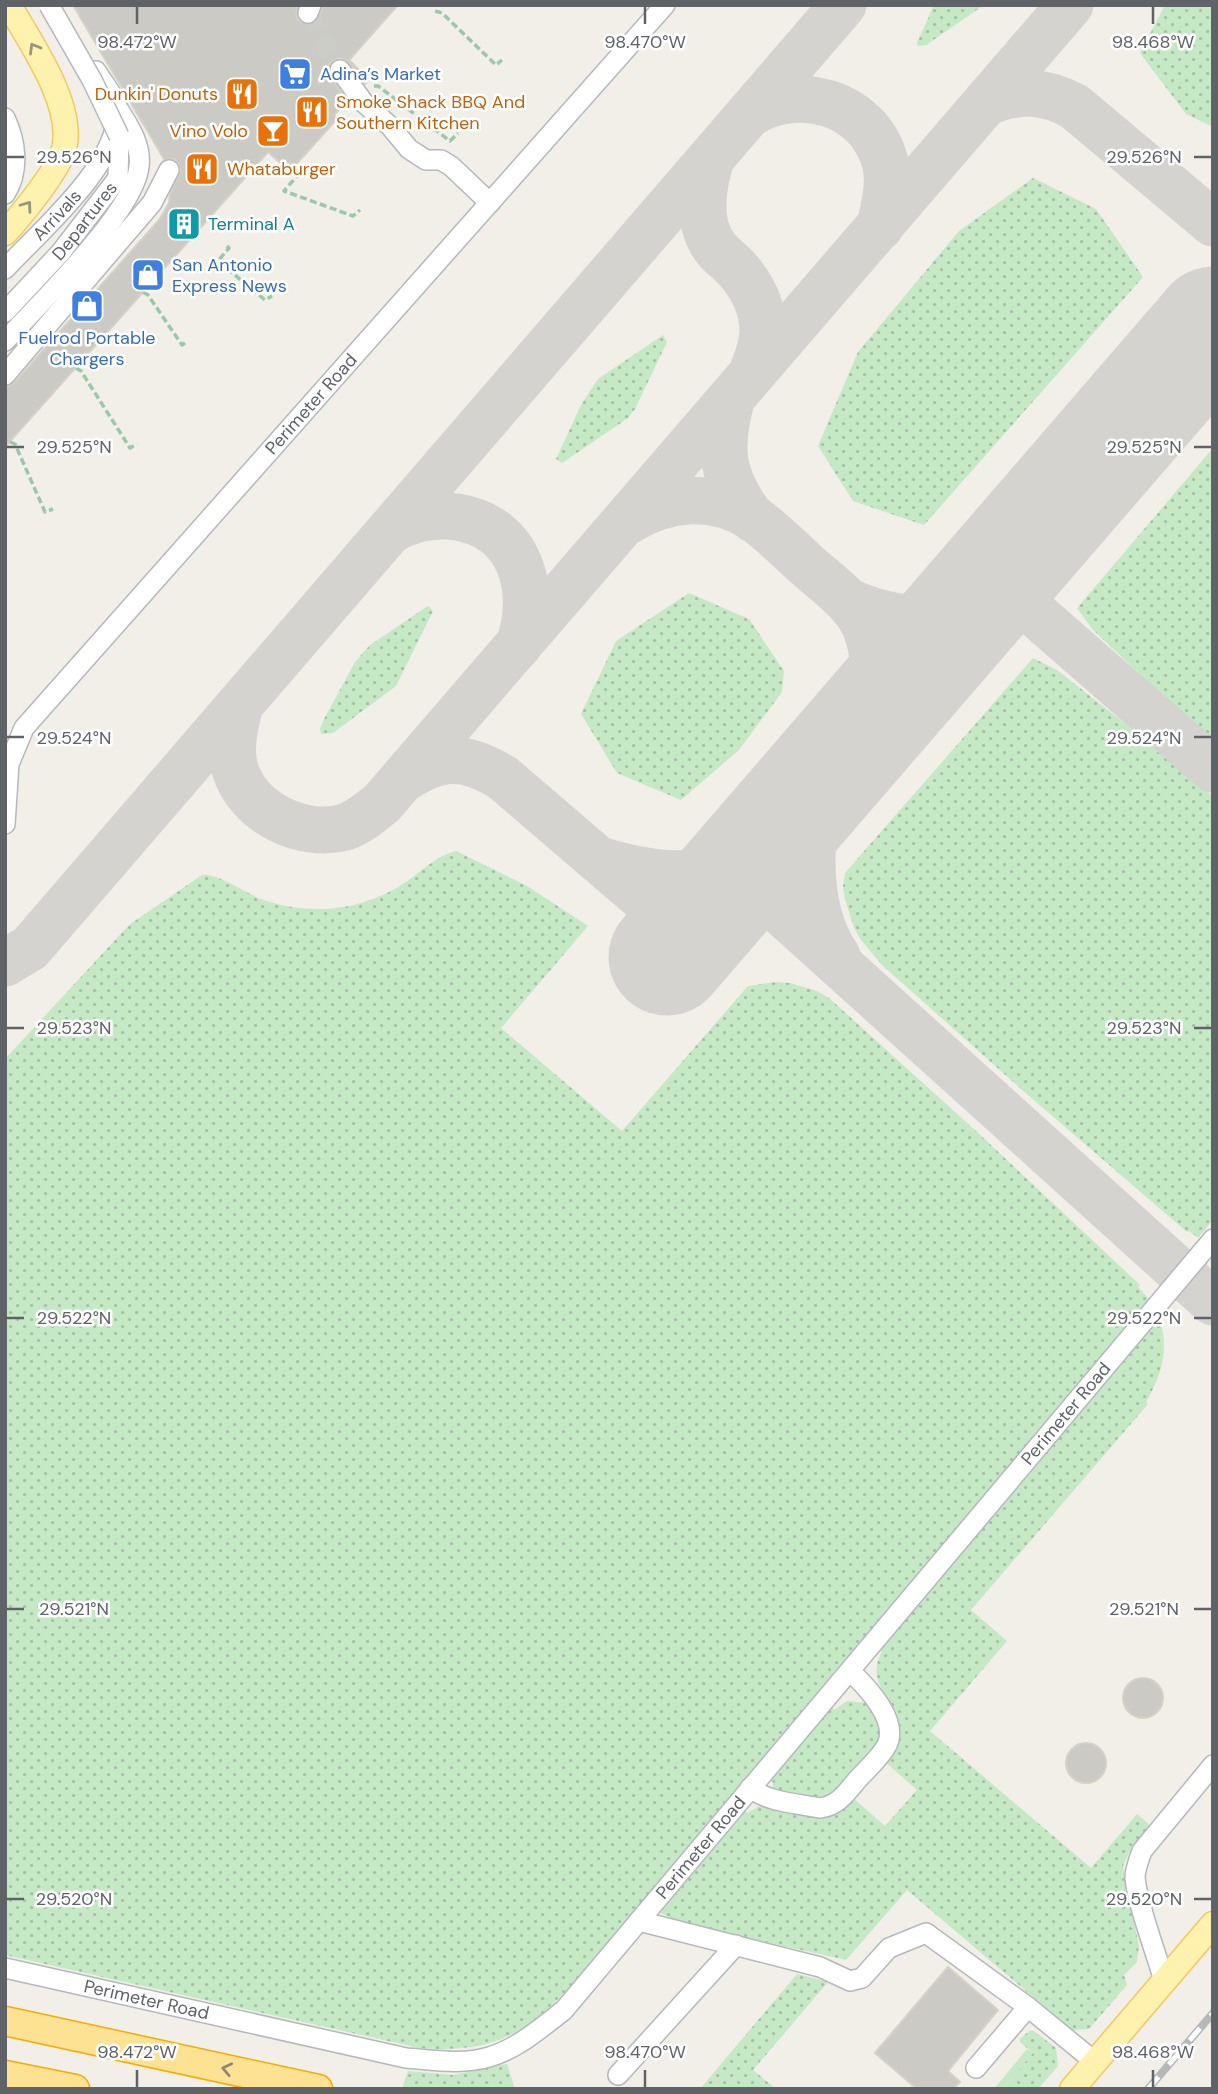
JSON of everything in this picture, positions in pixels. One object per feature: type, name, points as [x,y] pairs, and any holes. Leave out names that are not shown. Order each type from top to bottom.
[{"type":"highway","points":[[5,2021],[318,2089]]},
{"type":"highway","points":[[5,2075],[75,2089]]},
{"type":"main road","points":[[5,233],[48,179],[64,150],[65,130],[56,92],[9,5]]},
{"type":"main road","points":[[1072,2089],[1213,1924]]},
{"type":"street","name":"Departures","points":[[6,311],[61,252],[118,178],[119,136],[92,80],[49,5]]},
{"type":"street","points":[[5,341],[109,224],[134,188],[140,166],[137,143],[60,5]]},
{"type":"street","name":"Perimeter Road","points":[[5,824],[9,765],[24,728],[665,5]]},
{"type":"street","points":[[340,70],[364,103],[390,126],[409,149],[426,160],[441,160],[451,166],[490,202]]},
{"type":"street","name":"Arrivals","points":[[5,269],[96,172],[112,143],[117,107]]},
{"type":"street","points":[[5,118],[15,148],[14,171],[5,194]]},
{"type":"street","points":[[5,376],[152,202],[169,170]]},
{"type":"street","points":[[5,744],[24,728]]},
{"type":"street","name":"Perimeter Road","points":[[5,1968],[406,2058],[448,2062],[489,2057],[531,2036],[564,2010],[1213,1238]]},
{"type":"street","points":[[750,1788],[759,1795],[772,1799],[827,1807],[835,1804],[882,1752],[888,1743],[887,1723],[870,1691],[850,1671]]},
{"type":"street","points":[[1164,1981],[1140,1899],[1135,1876],[1137,1865],[1142,1851],[1213,1765]]},
{"type":"street","points":[[639,1921],[820,1967],[850,1981],[862,1978],[889,1948],[926,1933],[1028,2007],[1095,2062]]},
{"type":"street","points":[[618,2075],[736,1945]]},
{"type":"street","points":[[976,2068],[1028,2007]]},
{"type":"path","points":[[435,11],[442,13],[496,65],[502,60]]},
{"type":"path","points":[[369,85],[378,86],[450,141],[458,133]]},
{"type":"path","points":[[296,172],[298,175],[284,191],[353,216],[360,210]]},
{"type":"path","points":[[227,246],[229,248],[218,261],[265,300],[272,296]]},
{"type":"path","points":[[143,292],[148,295],[182,345],[186,342]]},
{"type":"path","points":[[76,368],[81,371],[130,448],[137,444]]},
{"type":"path","points":[[10,442],[15,444],[45,512],[53,509]]},
{"type":"green space","points":[[934,5],[984,5],[926,45],[918,46]]},
{"type":"green space","points":[[1165,5],[1213,5],[1213,127],[1186,114],[1140,53]]},
{"type":"green space","points":[[1033,178],[1096,209],[1143,277],[924,525],[853,501],[818,446],[858,352],[959,231]]},
{"type":"green space","points":[[663,335],[667,342],[635,409],[628,418],[562,463],[556,459],[582,403],[598,379]]},
{"type":"green space","points":[[1213,448],[1213,743],[1093,630],[1077,608]]},
{"type":"green space","points":[[689,593],[749,619],[784,671],[782,692],[739,750],[681,800],[617,773],[581,714],[616,641]]},
{"type":"green space","points":[[428,606],[433,611],[396,686],[333,733],[321,734],[320,728],[324,719],[355,662],[370,645]]},
{"type":"green space","points":[[1033,658],[1057,670],[1213,796],[1213,1220],[1198,1238],[1187,1232],[1021,1089],[882,965],[854,928],[845,899],[845,873]]},
{"type":"green space","points":[[456,851],[527,886],[588,926],[501,1028],[622,1131],[748,986],[790,983],[817,991],[829,998],[976,1131],[1140,1285],[1138,1287],[1149,1299],[598,1958],[558,1999],[521,2029],[478,2046],[451,2049],[419,2048],[5,1955],[5,1059],[129,925],[202,875],[215,877],[275,904],[331,909],[365,902],[386,893],[436,860]]},
{"type":"green space","points":[[1158,1315],[1164,1338],[1163,1359],[1157,1381],[1146,1402],[1148,1404],[971,1610],[1007,1641],[930,1731],[1091,1868],[1137,1814],[1150,1825],[1130,1851],[1123,1866],[1139,1946],[1137,1962],[1124,1975],[1127,1985],[1089,2029],[1072,2030],[907,1890],[846,1960],[685,1924],[660,1913],[745,1811],[748,1813],[762,1804],[852,1797],[885,1826],[917,1790],[883,1760],[892,1722],[878,1680],[878,1662],[882,1652],[880,1650]]},
{"type":"green space","points":[[847,1701],[867,1703],[880,1719],[881,1743],[842,1789],[821,1802],[773,1790],[773,1782],[770,1781],[832,1707],[834,1710]]},
{"type":"green space","points":[[797,1974],[828,1982],[753,2070],[776,2089],[700,2089]]},
{"type":"green space","points":[[1029,2031],[1034,2031],[1056,2048],[1058,2066],[1038,2089],[1002,2089],[1033,2053],[1020,2042]]},
{"type":"green space","points":[[1027,2049],[1033,2053],[1002,2089],[994,2089]]},
{"type":"green space","points":[[507,2064],[515,2089],[402,2089],[408,2071],[453,2075]]},
{"type":"building","name":"Terminal A","points":[[73,5],[298,5],[298,20],[309,25],[319,18],[323,5],[398,5],[349,60],[369,79],[365,84],[346,59],[338,58],[329,64],[330,77],[348,101],[334,115],[337,119],[290,171],[268,152],[5,447],[5,389],[14,383],[159,220],[169,203],[170,194],[181,170],[175,159],[164,159]]},
{"type":"building","points":[[1143,1678],[1151,1679],[1157,1684],[1162,1690],[1162,1706],[1157,1712],[1151,1717],[1143,1718],[1135,1717],[1129,1712],[1124,1706],[1123,1698],[1124,1690],[1129,1684],[1135,1679]]},
{"type":"building","points":[[1086,1743],[1094,1744],[1100,1749],[1105,1755],[1105,1771],[1100,1777],[1094,1782],[1086,1783],[1078,1782],[1072,1777],[1067,1771],[1066,1763],[1067,1755],[1072,1749],[1078,1744]]},
{"type":"building","points":[[948,1967],[998,2010],[948,2071],[960,2082],[953,2089],[917,2089],[875,2053]]},
{"type":"taxiway","points":[[5,963],[30,948],[843,5]]},
{"type":"taxiway","points":[[240,704],[233,761],[242,785],[264,810],[295,826],[329,830],[345,827],[369,814],[382,803],[1070,5]]},
{"type":"taxiway","points":[[986,103],[1009,95],[1031,93],[1064,101],[1075,107],[1213,223]]},
{"type":"taxiway","points":[[748,115],[767,105],[788,100],[809,100],[848,112],[864,125],[877,141],[887,170],[880,227]]},
{"type":"taxiway","points":[[711,158],[703,202],[708,236],[748,283],[756,298],[763,323],[761,348],[752,374]]},
{"type":"taxiway","points":[[732,397],[725,432],[725,461],[734,489],[753,519]]},
{"type":"taxiway","points":[[628,521],[658,507],[674,503],[706,501],[722,504],[760,523],[841,595],[862,620],[873,655],[873,681],[861,733]]},
{"type":"taxiway","points":[[390,531],[414,520],[448,516],[479,523],[496,533],[510,547],[525,583],[524,624],[519,645]]},
{"type":"taxiway","points":[[1039,527],[1022,555],[1016,573],[1016,583],[1025,605],[1213,769]]},
{"type":"taxiway","points":[[849,602],[886,615],[917,618],[947,611],[982,593]]},
{"type":"taxiway","points":[[402,780],[440,762],[464,761],[489,770],[503,778],[686,935]]},
{"type":"taxiway","points":[[829,769],[816,814],[812,864],[818,914],[837,956]]},
{"type":"taxiway","points":[[603,861],[644,871],[684,874],[723,867],[760,849]]},
{"type":"taxiway","points":[[739,874],[1213,1302]]},
{"type":"runway","points":[[667,957],[1213,325]]},
{"type":"tunnel","points":[[308,13],[340,70]]},
{"type":"railway","points":[[1148,2089],[1213,2013]]},
{"type":"place","name":"Adina’s Market","points":[[295,74]]},
{"type":"place","name":"Dunkin' Donuts","points":[[242,94]]},
{"type":"place","name":"Smoke Shack BBQ And Southern Kitchen","points":[[312,112]]},
{"type":"place","name":"Vino Volo","points":[[273,131]]},
{"type":"place","name":"Whataburger","points":[[202,169]]},
{"type":"place","name":"Terminal A","points":[[184,224]]},
{"type":"place","name":"San Antonio Express News","points":[[148,275]]},
{"type":"place","name":"Fuelrod Portable Chargers","points":[[87,306]]}]
